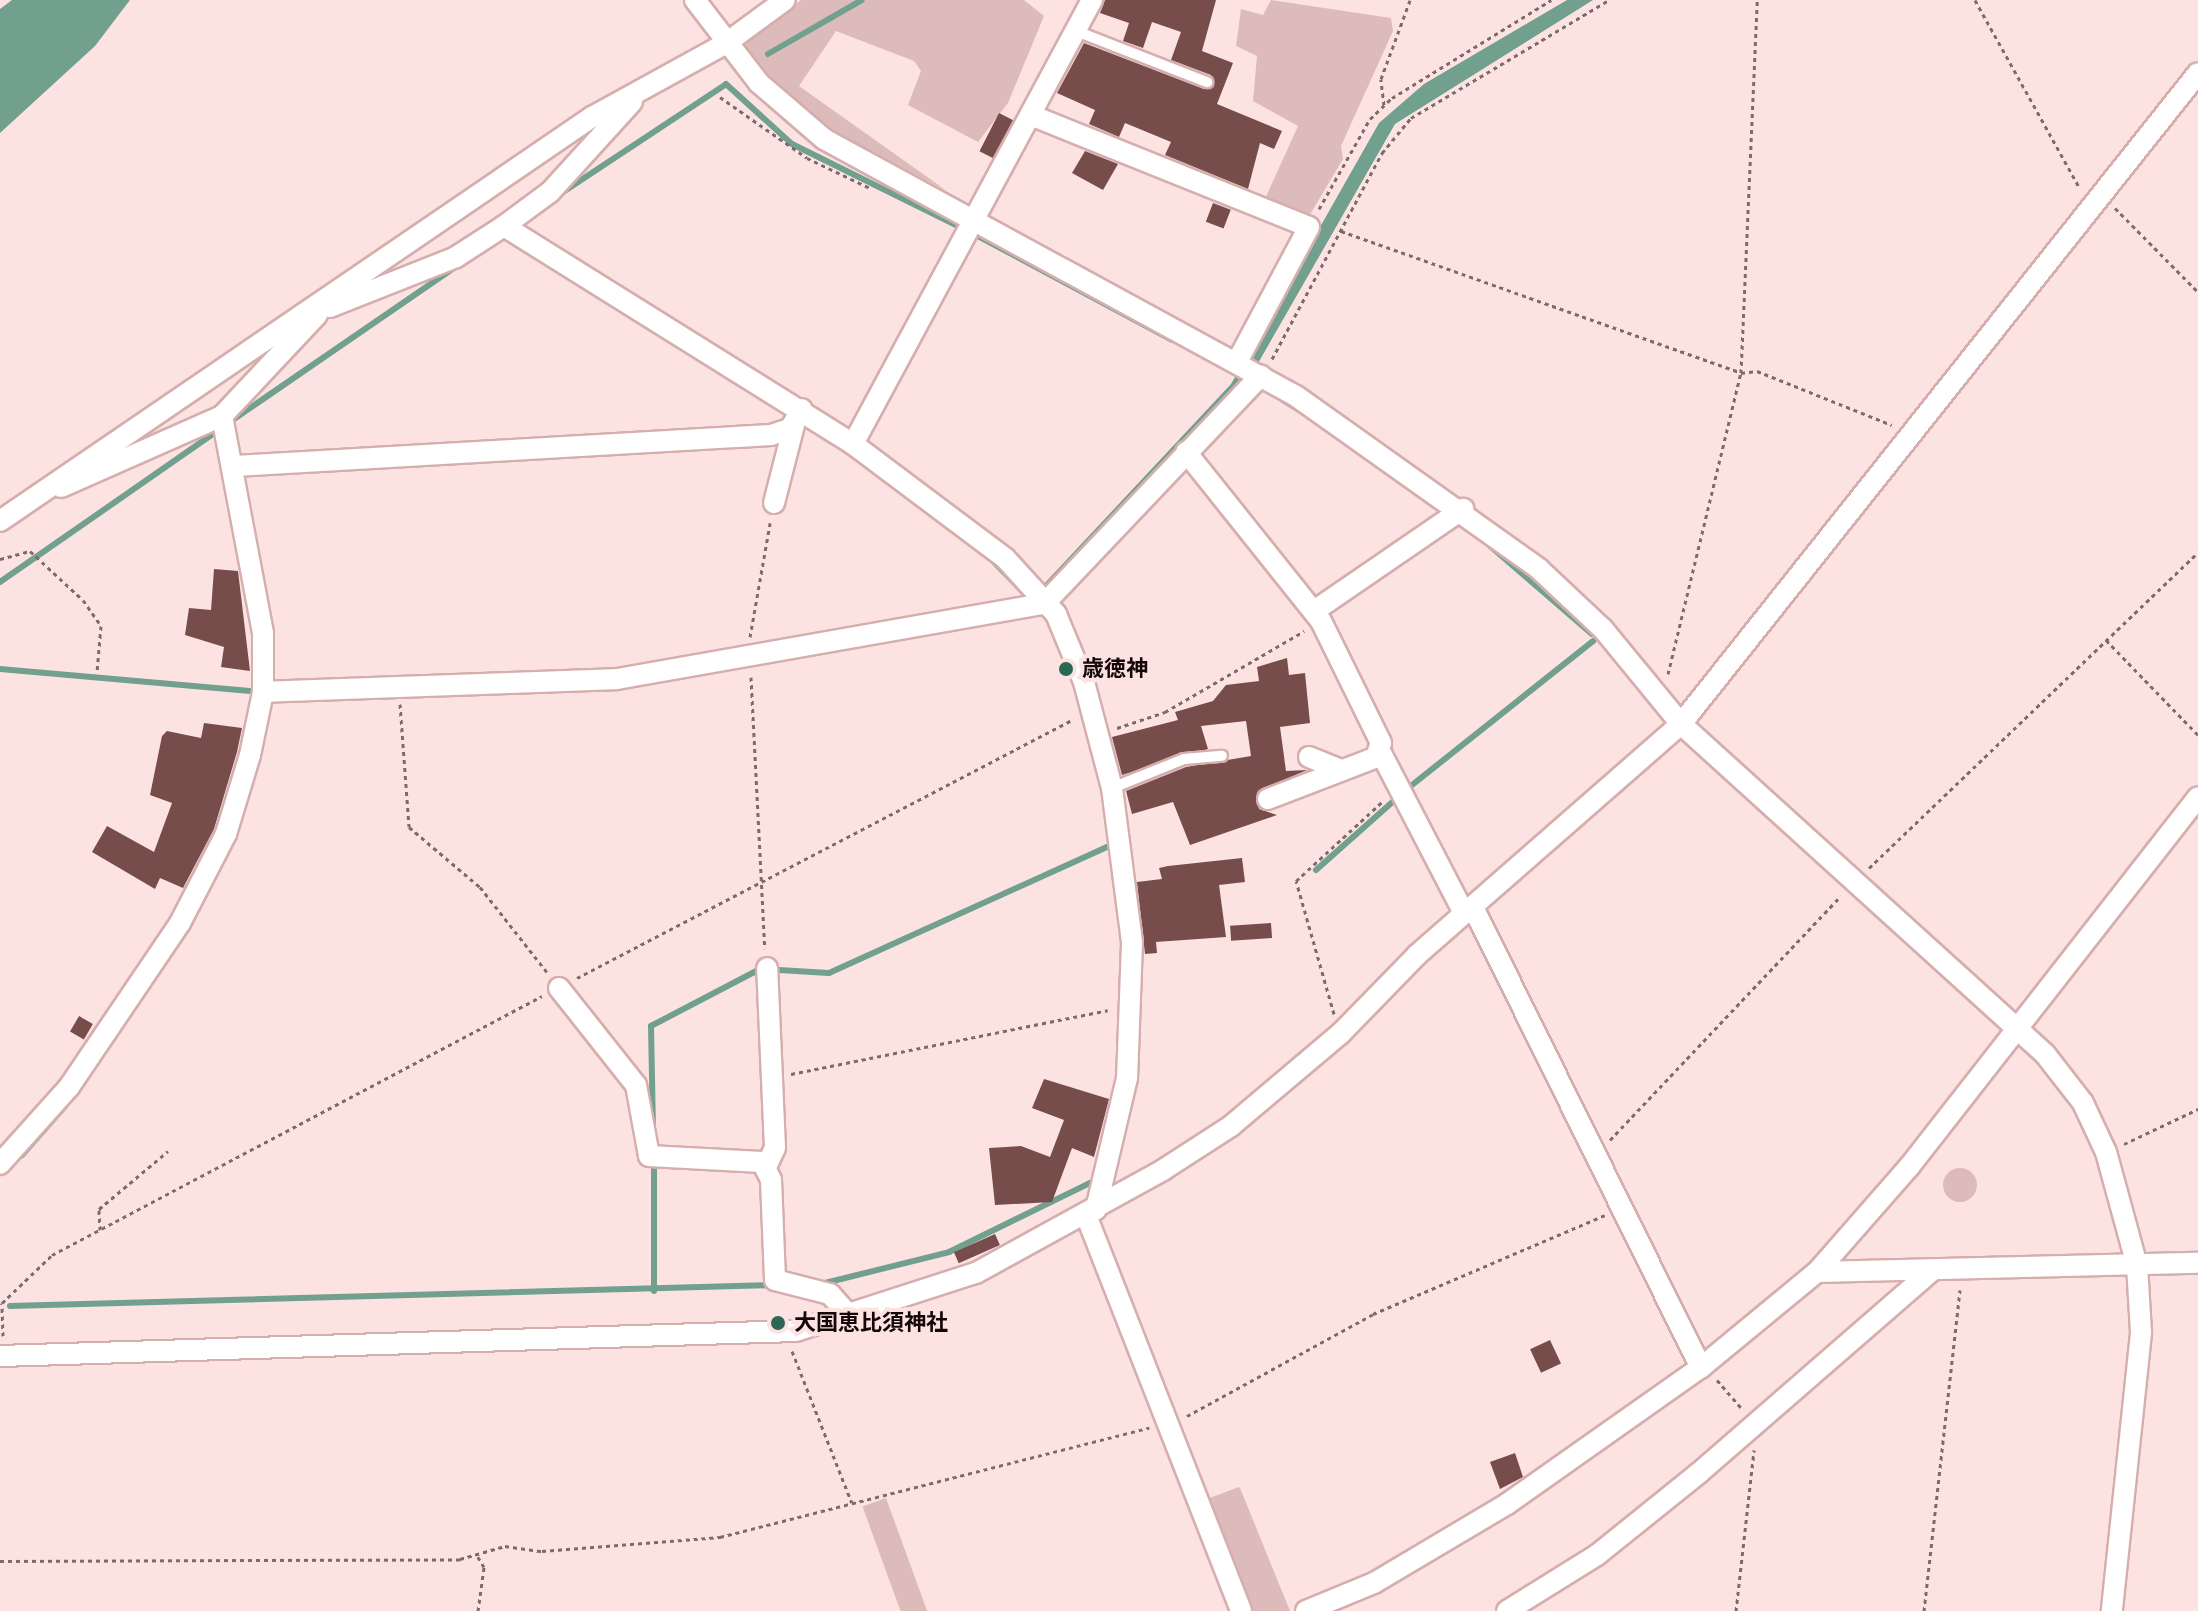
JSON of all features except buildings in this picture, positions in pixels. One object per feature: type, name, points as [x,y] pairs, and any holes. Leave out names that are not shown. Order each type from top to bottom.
[{"type":"street","points":[[695,0],[720,36],[778,103],[824,139],[1249,368],[1463,509],[1574,600],[1681,724],[1854,883],[2018,1027],[2068,1079],[2106,1152],[2137,1265],[2141,1333],[2112,1611]]},
{"type":"street","points":[[0,521],[318,308],[592,117],[634,98],[720,36],[785,0]]},
{"type":"street","points":[[853,444],[976,222],[1092,0]]},
{"type":"street","points":[[2,1356],[785,1333],[976,1273],[1091,1212],[1231,1126],[1340,1034],[1468,910],[1681,724],[2198,73]]},
{"type":"street","points":[[318,308],[445,262],[504,226],[550,192],[634,98]]},
{"type":"street","points":[[263,692],[617,679],[749,652],[1043,604],[1186,452],[1249,368],[1309,227],[1033,116]]},
{"type":"street","points":[[504,226],[798,417],[853,444],[1005,558],[1043,604],[1074,653],[1112,788],[1132,943],[1127,1078],[1091,1212],[1241,1611]]},
{"type":"street","points":[[50,487],[70,487],[222,416],[315,322],[318,308]]},
{"type":"street","points":[[0,1164],[69,1087],[180,923],[226,834],[263,692],[263,633],[235,466],[222,416]]},
{"type":"street","points":[[235,466],[771,435],[798,417]]},
{"type":"street","points":[[774,503],[798,417]]},
{"type":"street","points":[[1186,452],[1318,616],[1381,743],[1377,754],[1268,799]]},
{"type":"street","points":[[1318,616],[1463,509]]},
{"type":"street","points":[[1377,754],[1401,785],[1468,910],[1703,1366]]},
{"type":"street","points":[[1309,757],[1339,769]]},
{"type":"street","points":[[1306,1611],[1374,1583],[1507,1504],[1703,1366],[1817,1272],[2018,1027],[2198,797]]},
{"type":"street","points":[[767,968],[775,1148],[766,1167],[775,1280],[830,1294],[847,1313]]},
{"type":"street","points":[[559,988],[636,1085],[649,1156],[750,1157],[766,1167]]},
{"type":"street","points":[[1817,1272],[2198,1263]]},
{"type":"street","points":[[1507,1611],[1597,1555],[1756,1425],[1931,1271]]},
{"type":"lane","points":[[1076,31],[1207,82]]},
{"type":"lane","points":[[1112,788],[1184,759],[1222,756]]},
{"type":"path","points":[[1384,106],[1378,89],[1410,0]]},
{"type":"path","points":[[1309,227],[1384,106],[1551,0]]},
{"type":"path","points":[[1249,368],[1341,231],[1382,153],[1411,118],[1609,0]]},
{"type":"path","points":[[1658,696],[1741,373],[1757,0]]},
{"type":"path","points":[[1975,0],[2096,201],[2198,292]]},
{"type":"path","points":[[1341,231],[1741,373],[1757,371],[1912,433]]},
{"type":"path","points":[[767,968],[749,652],[774,503]]},
{"type":"path","points":[[1594,1150],[1854,883],[2198,552]]},
{"type":"path","points":[[0,559],[36,554],[42,557],[99,622],[97,672]]},
{"type":"path","points":[[1098,734],[1165,712],[1318,616]]},
{"type":"path","points":[[2106,640],[2198,735]]},
{"type":"path","points":[[399,688],[409,827],[480,887],[559,988]]},
{"type":"path","points":[[2,1356],[4,1300],[52,1255],[1092,710]]},
{"type":"path","points":[[1340,1034],[1296,881],[1401,785]]},
{"type":"path","points":[[774,1075],[1132,1005]]},
{"type":"path","points":[[2106,1152],[2198,1109]]},
{"type":"path","points":[[100,1230],[99,1209],[168,1151]]},
{"type":"path","points":[[0,1561],[478,1557],[505,1546],[653,1544],[720,1537],[1170,1422],[1239,1392],[1373,1314],[1622,1206]]},
{"type":"path","points":[[1924,1611],[1961,1270]]},
{"type":"path","points":[[785,1333],[852,1503]]},
{"type":"path","points":[[1703,1366],[1756,1425],[1736,1611]]},
{"type":"path","points":[[478,1557],[484,1567],[478,1611]]},
{"type":"shaded area","points":[[12,0],[130,0],[95,46],[0,133],[0,9]]},
{"type":"shaded area","points":[[801,0],[859,0],[768,52],[769,57],[866,0],[1024,0],[1044,16],[1008,103],[978,142],[908,105],[921,71],[914,61],[836,31],[799,86],[947,191],[825,127],[744,52],[747,42]]},
{"type":"shaded area","points":[[1271,0],[1391,18],[1393,31],[1341,146],[1343,159],[1308,218],[1264,201],[1298,126],[1253,101],[1257,56],[1236,46],[1241,9],[1263,15]]},
{"type":"shaded area","points":[[1567,0],[1593,0],[1395,124],[1249,379],[1048,590],[1043,585],[1231,384],[1379,123],[1424,84]]},
{"type":"shaded area","points":[[1960,1168],[1972,1173],[1977,1185],[1972,1197],[1960,1202],[1948,1197],[1943,1185],[1948,1173]]},
{"type":"shaded area","points":[[1239,1487],[1290,1611],[1248,1611],[1207,1499]]},
{"type":"shaded area","points":[[886,1498],[927,1611],[901,1611],[863,1507]]},
{"type":"waterway","points":[[768,54],[862,0]]},
{"type":"waterway","points":[[560,194],[726,84],[792,144],[964,229]]},
{"type":"waterway","points":[[978,236],[1172,340]]},
{"type":"waterway","points":[[234,419],[455,267]]},
{"type":"waterway","points":[[1283,400],[1304,413]]},
{"type":"waterway","points":[[0,582],[217,431]]},
{"type":"waterway","points":[[1489,545],[1592,634]]},
{"type":"waterway","points":[[992,560],[1026,595]]},
{"type":"waterway","points":[[1407,789],[1593,641]]},
{"type":"waterway","points":[[0,669],[253,691]]},
{"type":"waterway","points":[[1316,870],[1399,796]]},
{"type":"waterway","points":[[653,1130],[651,1026],[760,969],[829,973],[1111,845]]},
{"type":"waterway","points":[[22,1155],[65,1106]]},
{"type":"waterway","points":[[654,1166],[654,1291]]},
{"type":"waterway","points":[[821,1284],[949,1252],[1096,1180]]},
{"type":"waterway","points":[[10,1306],[774,1285]]},
{"type":"place","name":"歳徳神","points":[[1066,669]]},
{"type":"place","name":"大国恵比須神社","points":[[778,1323]]}]
